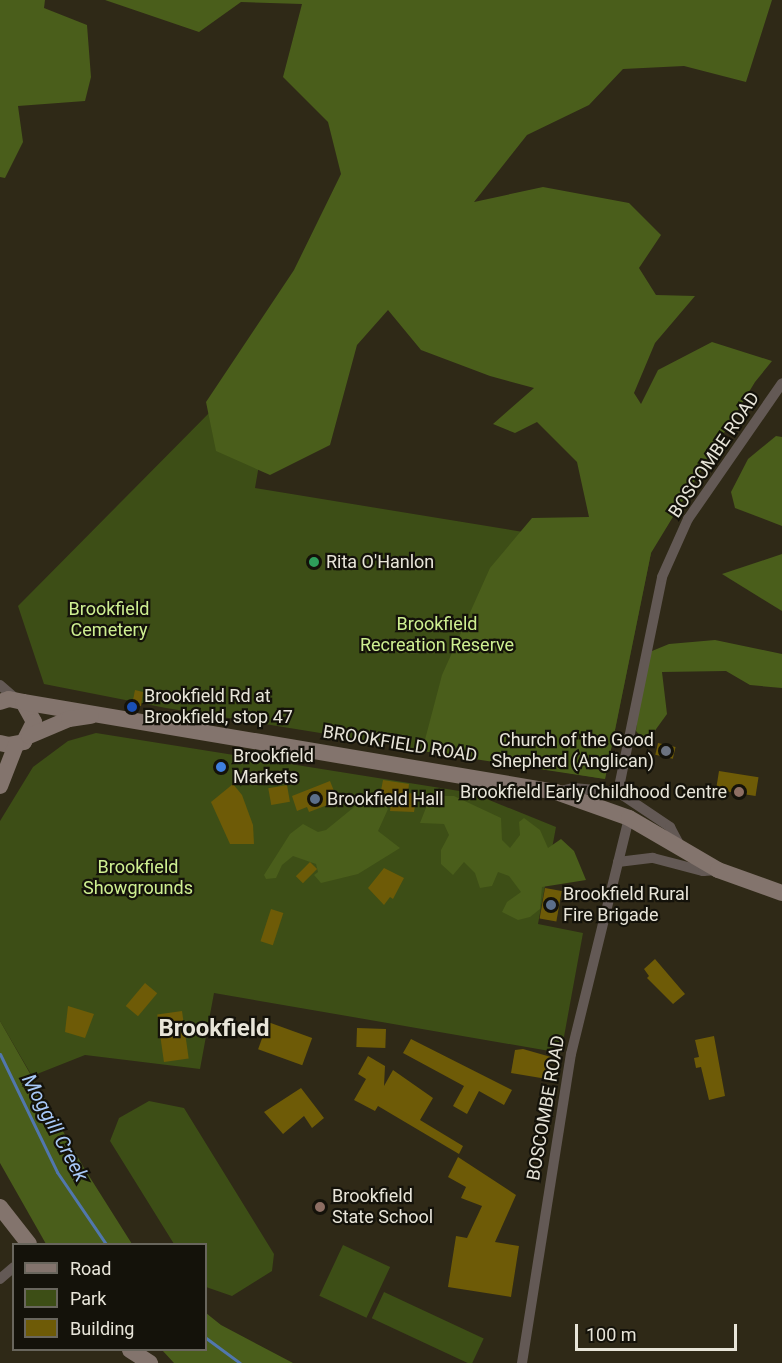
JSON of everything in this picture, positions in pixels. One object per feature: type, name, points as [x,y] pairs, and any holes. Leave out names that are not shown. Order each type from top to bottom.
[{"type":"main road","name":"BROOKFIELD ROAD","points":[[13,701],[556,792],[629,818],[718,870],[782,892]]},
{"type":"main road","points":[[1,783],[12,742],[33,714],[13,701]]},
{"type":"main road","name":"BROOKFIELD ROAD","points":[[12,742],[69,719],[97,715]]},
{"type":"main road","points":[[0,1207],[27,1243]]},
{"type":"main road","points":[[132,1351],[150,1363]]},
{"type":"street","name":"BOSCOMBE ROAD","points":[[618,792],[662,577],[688,519],[782,383]]},
{"type":"street","points":[[0,685],[13,701]]},
{"type":"street","points":[[556,792],[573,788],[618,792],[670,827],[682,850]]},
{"type":"street","name":"BOSCOMBE ROAD","points":[[522,1363],[571,1054],[629,818]]},
{"type":"street","points":[[618,862],[653,858],[703,871],[718,870]]},
{"type":"street","points":[[0,1279],[12,1268]]},
{"type":"green space","points":[[0,0],[45,0],[44,8],[87,25],[91,77],[85,101],[18,106],[23,142],[5,178],[0,177]]},
{"type":"green space","points":[[105,0],[772,0],[746,82],[684,66],[623,69],[589,105],[527,135],[474,202],[543,187],[629,203],[661,235],[639,268],[656,295],[695,296],[655,343],[634,393],[641,404],[658,370],[712,342],[772,361],[755,382],[651,553],[605,779],[422,751],[442,675],[490,568],[532,518],[589,517],[577,462],[537,422],[515,433],[493,424],[534,388],[490,376],[421,350],[388,310],[357,345],[330,445],[270,475],[216,451],[206,402],[294,270],[341,174],[328,122],[283,77],[302,4],[241,2],[199,32]]},
{"type":"green space","name":"Brookfield Recreation Reserve","points":[[216,406],[268,413],[255,488],[651,553],[605,779],[166,708],[44,684],[18,606]]},
{"type":"green space","points":[[776,436],[782,437],[782,526],[735,508],[731,492],[748,459]]},
{"type":"green space","points":[[782,554],[782,611],[722,574]]},
{"type":"green space","points":[[715,640],[782,654],[782,688],[750,685],[726,671],[662,672],[667,714],[646,743],[636,731],[642,666],[652,651],[669,644]]},
{"type":"green space","name":"Brookfield Showgrounds","points":[[96,733],[472,793],[556,827],[538,924],[583,933],[561,1053],[214,993],[200,1069],[85,1055],[32,1076],[0,1021],[0,821],[33,767],[68,741]]},
{"type":"green space","points":[[441,796],[454,796],[501,818],[502,840],[510,848],[520,835],[519,822],[524,818],[540,830],[548,848],[561,839],[574,851],[586,880],[542,887],[540,909],[530,917],[518,920],[502,912],[507,902],[521,892],[509,876],[498,872],[492,886],[480,888],[475,873],[464,862],[453,875],[441,864],[441,850],[449,835],[444,824],[420,823],[429,800]]},
{"type":"green space","points":[[364,799],[385,804],[388,809],[378,831],[400,848],[358,874],[321,883],[314,875],[318,872],[316,864],[293,856],[282,865],[276,878],[266,879],[264,875],[290,834],[303,824],[318,832],[326,830]]},
{"type":"green space","points":[[0,1021],[84,1168],[131,1243],[45,1243],[0,1163]]},
{"type":"green space","points":[[149,1101],[184,1108],[274,1254],[272,1271],[232,1296],[207,1287],[207,1243],[173,1243],[110,1141],[119,1118]]},
{"type":"green space","points":[[343,1245],[390,1267],[366,1318],[319,1296]]},
{"type":"green space","points":[[384,1292],[484,1338],[472,1363],[468,1363],[372,1318]]},
{"type":"green space","points":[[207,1314],[221,1325],[293,1363],[174,1363],[163,1351],[207,1351]]},
{"type":"building","points":[[135,690],[143,692],[141,706],[132,705]]},
{"type":"building","name":"Church of the Good Shepherd (Anglican)","points":[[658,743],[676,747],[673,759],[655,755]]},
{"type":"building","points":[[719,771],[759,777],[756,796],[716,790]]},
{"type":"building","points":[[383,780],[409,784],[408,793],[417,794],[414,812],[390,811],[391,803],[379,801]]},
{"type":"building","name":"Brookfield Hall","points":[[330,781],[338,801],[309,812],[307,807],[297,811],[292,796]]},
{"type":"building","points":[[233,784],[242,795],[253,825],[254,844],[230,844],[211,802]]},
{"type":"building","points":[[287,785],[290,802],[271,805],[268,788]]},
{"type":"building","points":[[310,862],[317,869],[303,883],[296,876]]},
{"type":"building","points":[[384,868],[404,878],[393,899],[390,897],[384,905],[368,888]]},
{"type":"building","name":"Brookfield Rural Fire Brigade","points":[[545,888],[562,891],[556,921],[540,919]]},
{"type":"building","points":[[271,909],[283,913],[273,945],[260,941]]},
{"type":"building","points":[[655,959],[685,994],[673,1004],[647,978],[649,976],[644,969]]},
{"type":"building","points":[[145,983],[157,993],[138,1016],[126,1006]]},
{"type":"building","points":[[68,1006],[94,1014],[85,1038],[65,1032]]},
{"type":"building","points":[[182,1011],[189,1059],[164,1062],[157,1014]]},
{"type":"building","points":[[268,1022],[312,1038],[302,1065],[258,1049]]},
{"type":"building","points":[[357,1028],[386,1029],[385,1048],[356,1047]]},
{"type":"building","points":[[714,1036],[725,1096],[709,1100],[701,1067],[696,1068],[694,1058],[699,1057],[695,1040]]},
{"type":"building","points":[[411,1039],[512,1090],[504,1105],[479,1091],[467,1114],[453,1106],[464,1086],[403,1053]]},
{"type":"building","points":[[523,1049],[551,1057],[547,1079],[511,1073],[515,1050]]},
{"type":"building","points":[[368,1056],[385,1066],[384,1086],[393,1070],[433,1098],[420,1120],[463,1146],[459,1154],[378,1106],[375,1111],[354,1100],[366,1079],[358,1074]]},
{"type":"building","points":[[301,1088],[324,1118],[312,1128],[304,1116],[283,1134],[264,1112]]},
{"type":"building","points":[[458,1157],[516,1195],[495,1242],[519,1246],[511,1297],[448,1287],[456,1236],[467,1238],[482,1206],[461,1198],[466,1187],[448,1177]]},
{"type":"waterway","name":"Moggill Creek","points":[[0,1054],[57,1172],[105,1243]]},
{"type":"waterway","name":"Moggill Creek","points":[[207,1339],[240,1363]]},
{"type":"place","name":"Rita O'Hanlon","points":[[314,562]]},
{"type":"place","name":"Brookfield Rd at Brookfield, stop 47","points":[[132,707]]},
{"type":"place","name":"Church of the Good Shepherd (Anglican)","points":[[666,751]]},
{"type":"place","name":"Brookfield Markets","points":[[221,767]]},
{"type":"place","name":"Brookfield Early Childhood Centre","points":[[739,792]]},
{"type":"place","name":"Brookfield Hall","points":[[315,799]]},
{"type":"place","name":"Brookfield Rural Fire Brigade","points":[[551,905]]},
{"type":"place","name":"Brookfield State School","points":[[320,1207]]},
{"type":"district","name":"Brookfield","points":[[214,1029]]},
{"type":"park label","name":"Brookfield Cemetery","points":[[109,620]]}]
